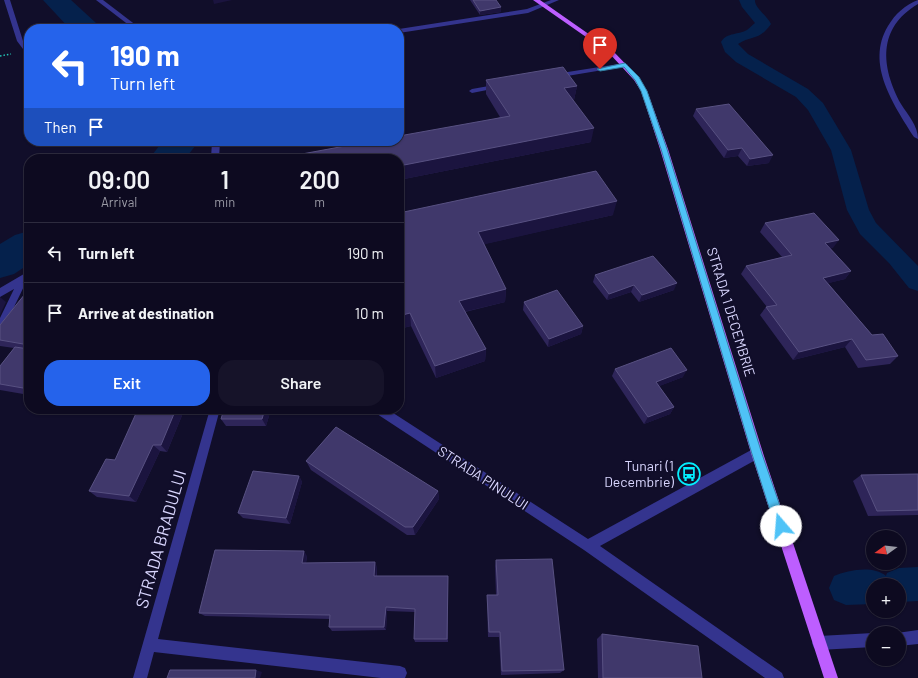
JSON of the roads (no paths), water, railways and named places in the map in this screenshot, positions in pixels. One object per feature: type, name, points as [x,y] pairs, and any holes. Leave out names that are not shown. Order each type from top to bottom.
[{"type":"main road","name":"STRADA 1 DECEMBRIE","points":[[536,0],[611,52],[637,79],[649,103],[757,454],[832,678]]},
{"type":"street","points":[[7,0],[20,41],[24,47]]},
{"type":"street","points":[[99,0],[131,24]]},
{"type":"street","points":[[404,30],[510,15],[544,6],[556,0]]},
{"type":"street","points":[[918,2],[907,7],[894,19],[888,28],[885,38],[884,71],[900,107],[918,136]]},
{"type":"street","points":[[551,77],[625,65]]},
{"type":"street","points":[[472,91],[504,86]]},
{"type":"street","points":[[0,293],[24,277]]},
{"type":"street","points":[[0,327],[24,280]]},
{"type":"street","name":"STRADA BRADULUI","points":[[140,678],[214,414]]},
{"type":"street","name":"STRADA PINULUI","points":[[386,414],[588,546],[778,678]]},
{"type":"street","points":[[588,546],[757,454]]},
{"type":"street","points":[[906,638],[918,637]]},
{"type":"street","points":[[820,643],[866,640]]},
{"type":"street","points":[[149,646],[400,673]]},
{"type":"waterway","points":[[56,0],[81,24]]},
{"type":"waterway","points":[[747,0],[747,4],[763,24],[752,34],[736,38],[729,42],[731,48],[742,58],[802,93],[816,107],[841,150],[858,210],[868,228],[897,257],[918,282]]},
{"type":"waterway","points":[[170,154],[178,146]]},
{"type":"waterway","points":[[0,263],[24,248]]},
{"type":"waterway","points":[[906,585],[918,584]]},
{"type":"waterway","points":[[846,588],[866,587]]},
{"type":"place","name":"Tunari (1 Decembrie)","points":[[689,474]]}]
